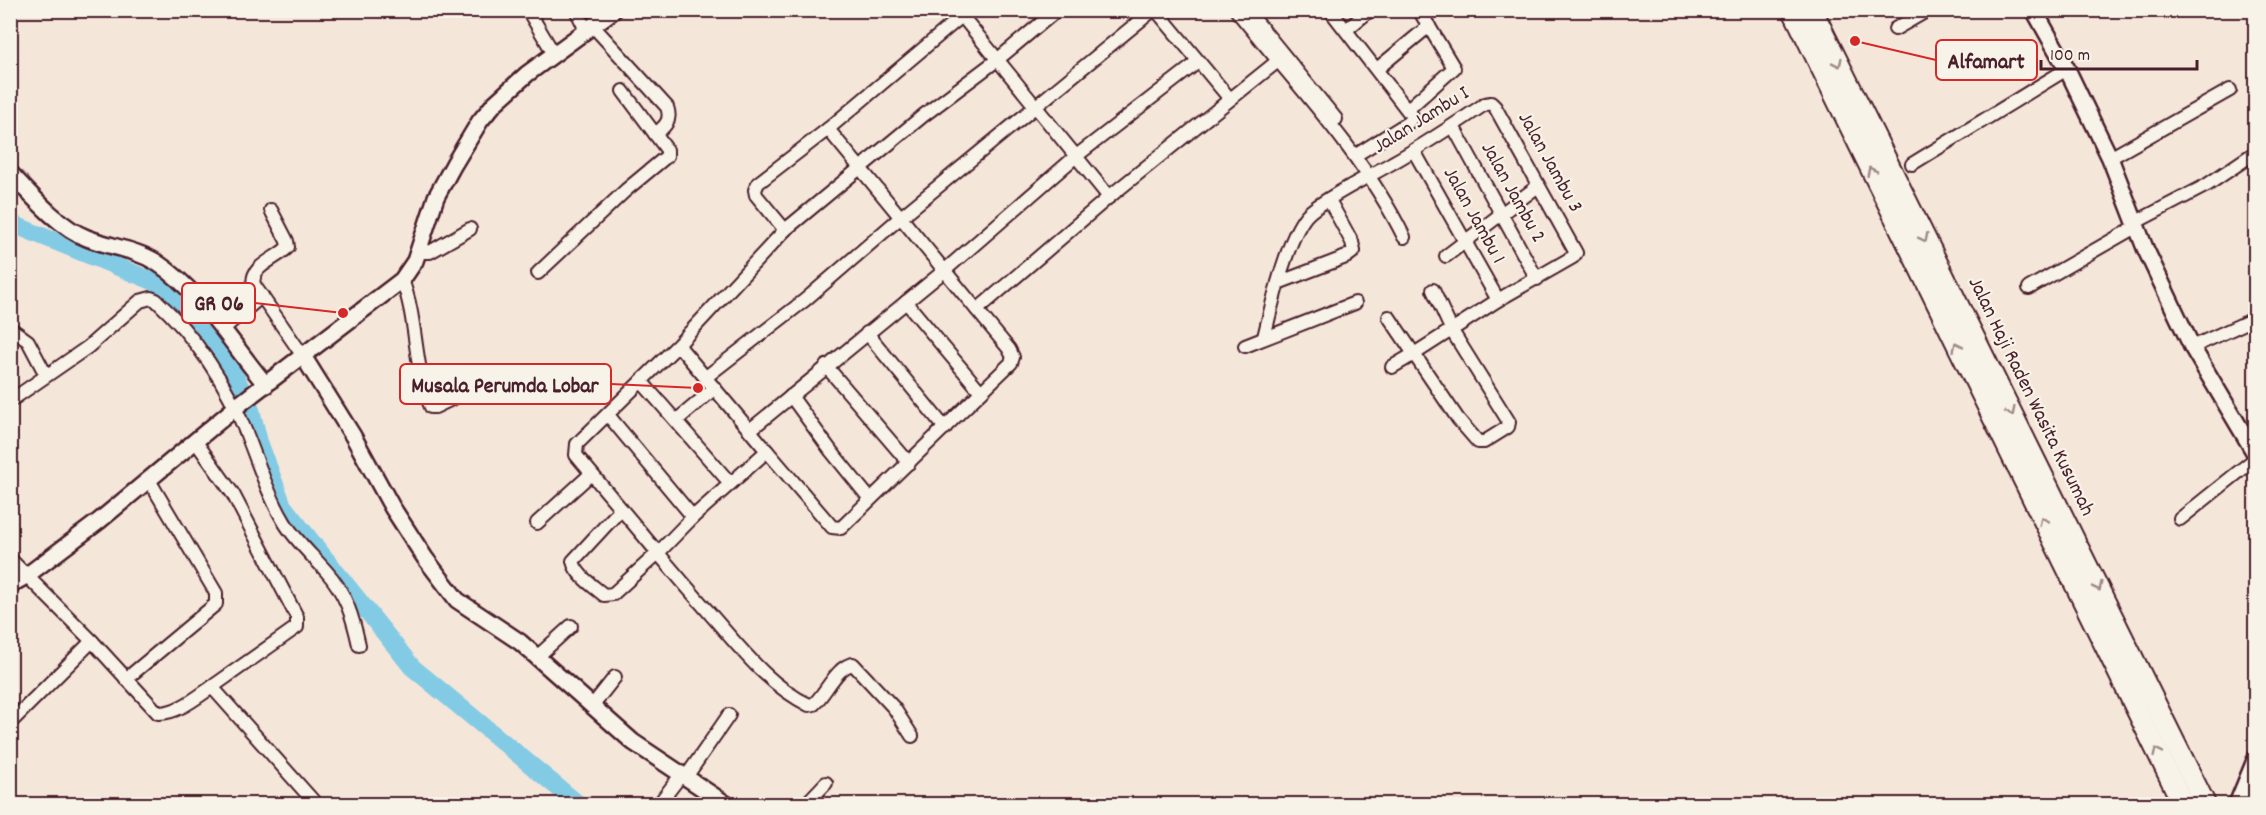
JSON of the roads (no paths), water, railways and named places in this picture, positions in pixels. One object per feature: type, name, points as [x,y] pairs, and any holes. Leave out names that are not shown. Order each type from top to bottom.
[{"type":"highway","name":"Jalan Haji Raden Wasita Kusumah","points":[[1793,10],[2186,795],[2205,804]]},
{"type":"highway","name":"Jalan Haji Raden Wasita Kusumah","points":[[1812,10],[2186,795]]},
{"type":"street","points":[[576,10],[589,28],[667,107],[669,112],[667,124],[655,134]]},
{"type":"street","points":[[10,585],[26,576],[149,480],[238,406],[402,280],[415,261],[436,197],[480,121],[512,87],[614,10]]},
{"type":"street","points":[[912,736],[894,708],[853,664],[842,670],[813,704],[809,705],[790,694],[763,673],[591,474],[576,455],[575,447],[678,345],[785,230],[924,115],[997,60],[1057,10]]},
{"type":"street","points":[[706,377],[805,300],[901,217],[1154,10],[1230,99]]},
{"type":"street","points":[[1236,10],[1281,58]]},
{"type":"street","points":[[1247,10],[1281,58],[1358,153],[1372,174],[1404,237]]},
{"type":"street","points":[[1330,10],[1412,116],[1409,122],[1358,153]]},
{"type":"street","points":[[1346,30],[1370,10]]},
{"type":"street","points":[[1408,109],[1454,69],[1419,10]]},
{"type":"street","points":[[1894,29],[1928,10]]},
{"type":"street","points":[[2034,10],[2067,69],[2110,158],[2145,248],[2192,346],[2254,451],[2180,519]]},
{"type":"street","points":[[529,12],[554,54]]},
{"type":"street","points":[[785,230],[756,195],[755,187],[764,177],[828,129],[965,14],[997,60],[1109,197]]},
{"type":"street","points":[[1377,69],[1429,26]]},
{"type":"street","points":[[977,310],[1109,197],[1281,58]]},
{"type":"street","points":[[750,430],[944,271],[1075,157],[1198,62]]},
{"type":"street","points":[[1912,164],[2067,69]]},
{"type":"street","points":[[2110,158],[2230,90]]},
{"type":"street","points":[[538,273],[626,190],[667,156],[667,150],[623,91]]},
{"type":"street","name":"Jalan Jambu I","points":[[1264,337],[1278,283],[1296,236],[1312,210],[1414,151],[1490,103]]},
{"type":"street","name":"Jalan Jambu 3","points":[[1490,103],[1495,107],[1573,245],[1575,255],[1537,279]]},
{"type":"street","name":"Jalan Jambu 2","points":[[1453,126],[1537,279]]},
{"type":"street","points":[[678,345],[834,528],[841,528],[1011,363],[1013,356],[828,129]]},
{"type":"street","name":"Jalan Jambu 1","points":[[1414,151],[1498,300]]},
{"type":"street","points":[[2029,288],[2206,185],[2256,152]]},
{"type":"street","points":[[10,173],[41,204],[80,236],[137,252],[158,263],[198,300],[223,329],[264,387]]},
{"type":"street","points":[[1446,256],[1538,186]]},
{"type":"street","points":[[1278,283],[1346,257],[1354,251],[1354,245],[1329,200]]},
{"type":"street","points":[[271,210],[288,247],[255,272],[254,285],[308,353],[392,507],[446,588],[465,607],[540,653],[595,702],[619,731],[687,774],[726,804]]},
{"type":"street","points":[[418,252],[430,252],[470,229]]},
{"type":"street","points":[[1392,367],[1498,300],[1537,279]]},
{"type":"street","points":[[402,280],[407,295],[423,384],[431,407],[493,379]]},
{"type":"street","points":[[1389,317],[1458,418],[1478,442],[1484,442],[1508,427],[1509,422],[1452,331],[1433,291]]},
{"type":"street","points":[[223,329],[262,296]]},
{"type":"street","points":[[10,401],[88,347],[140,301],[151,298],[166,309],[182,327],[238,406],[262,478],[285,524],[328,573],[342,594],[353,618],[359,645]]},
{"type":"street","points":[[906,302],[981,392]]},
{"type":"street","points":[[1245,346],[1355,303]]},
{"type":"street","points":[[2192,346],[2256,318]]},
{"type":"street","points":[[10,328],[28,341],[46,375]]},
{"type":"street","points":[[867,333],[945,428]]},
{"type":"street","points":[[826,366],[909,463]]},
{"type":"street","points":[[641,381],[730,483]]},
{"type":"street","points":[[677,420],[715,388]]},
{"type":"street","points":[[791,396],[870,499]]},
{"type":"street","points":[[608,415],[693,517]]},
{"type":"street","points":[[10,559],[92,641],[158,713],[176,709],[212,687],[297,627],[298,622],[233,494],[196,442]]},
{"type":"street","points":[[621,509],[574,558],[573,562],[579,571],[604,595],[608,596],[658,553],[693,517],[767,451]]},
{"type":"street","points":[[537,523],[591,474]]},
{"type":"street","points":[[126,680],[216,604],[217,598],[149,480]]},
{"type":"street","points":[[540,653],[571,626]]},
{"type":"street","points":[[10,723],[92,641]]},
{"type":"street","points":[[595,702],[615,677]]},
{"type":"street","points":[[212,687],[316,804]]},
{"type":"street","points":[[659,804],[687,774],[729,715]]},
{"type":"street","points":[[2237,804],[2256,758]]},
{"type":"street","points":[[806,804],[826,783]]},
{"type":"waterway","points":[[10,223],[155,282],[212,338],[233,371],[251,410],[259,442],[283,506],[412,667],[578,804]]},
{"type":"place","name":"Alfamart","points":[[1855,41]]},
{"type":"place","name":"GR 06","points":[[343,313]]},
{"type":"place","name":"Musala Perumda Lobar","points":[[698,388]]}]
